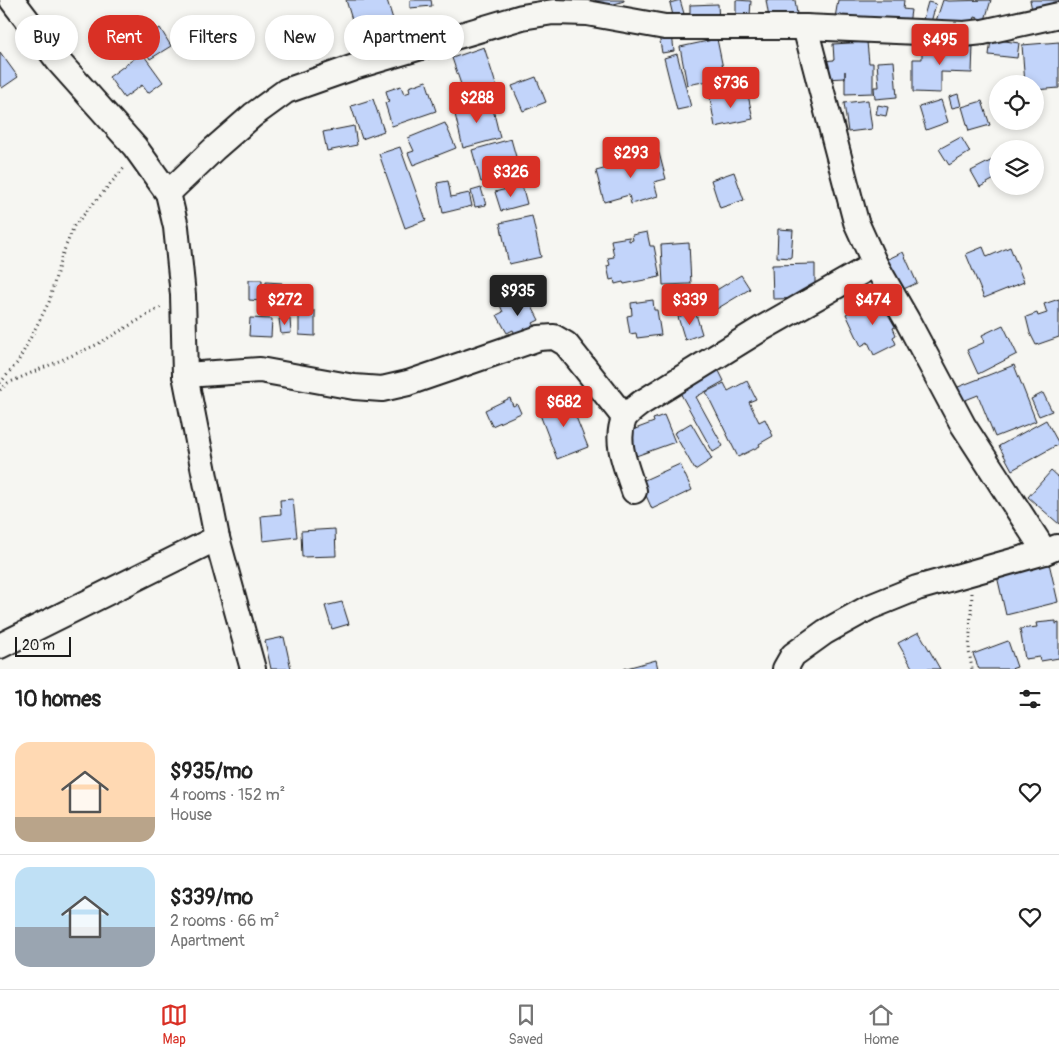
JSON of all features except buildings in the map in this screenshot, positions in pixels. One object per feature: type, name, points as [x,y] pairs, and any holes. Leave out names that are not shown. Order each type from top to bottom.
[{"type":"street","points":[[12,0],[59,62],[135,147],[168,193],[176,227],[183,295],[185,376],[217,538],[253,669]]},
{"type":"street","points":[[168,193],[253,115],[286,91],[526,8],[553,12],[586,12],[665,27],[804,27],[964,34],[983,32],[1059,15]]},
{"type":"street","points":[[785,669],[793,655],[809,643],[870,607],[917,588],[1052,549],[963,425],[907,320],[874,264],[856,222],[804,27]]},
{"type":"street","points":[[634,491],[623,457],[620,434],[624,417],[641,403],[737,344],[874,264]]},
{"type":"street","points":[[185,376],[260,370],[354,387],[382,389],[408,383],[539,338],[554,337],[566,344],[624,417]]},
{"type":"street","points":[[0,646],[217,538]]},
{"type":"path","points":[[0,383],[18,362],[49,302],[61,258],[74,226],[101,193],[122,172],[135,147]]},
{"type":"path","points":[[0,390],[8,383],[96,345],[183,295]]},
{"type":"path","points":[[972,572],[969,651],[972,669]]}]
